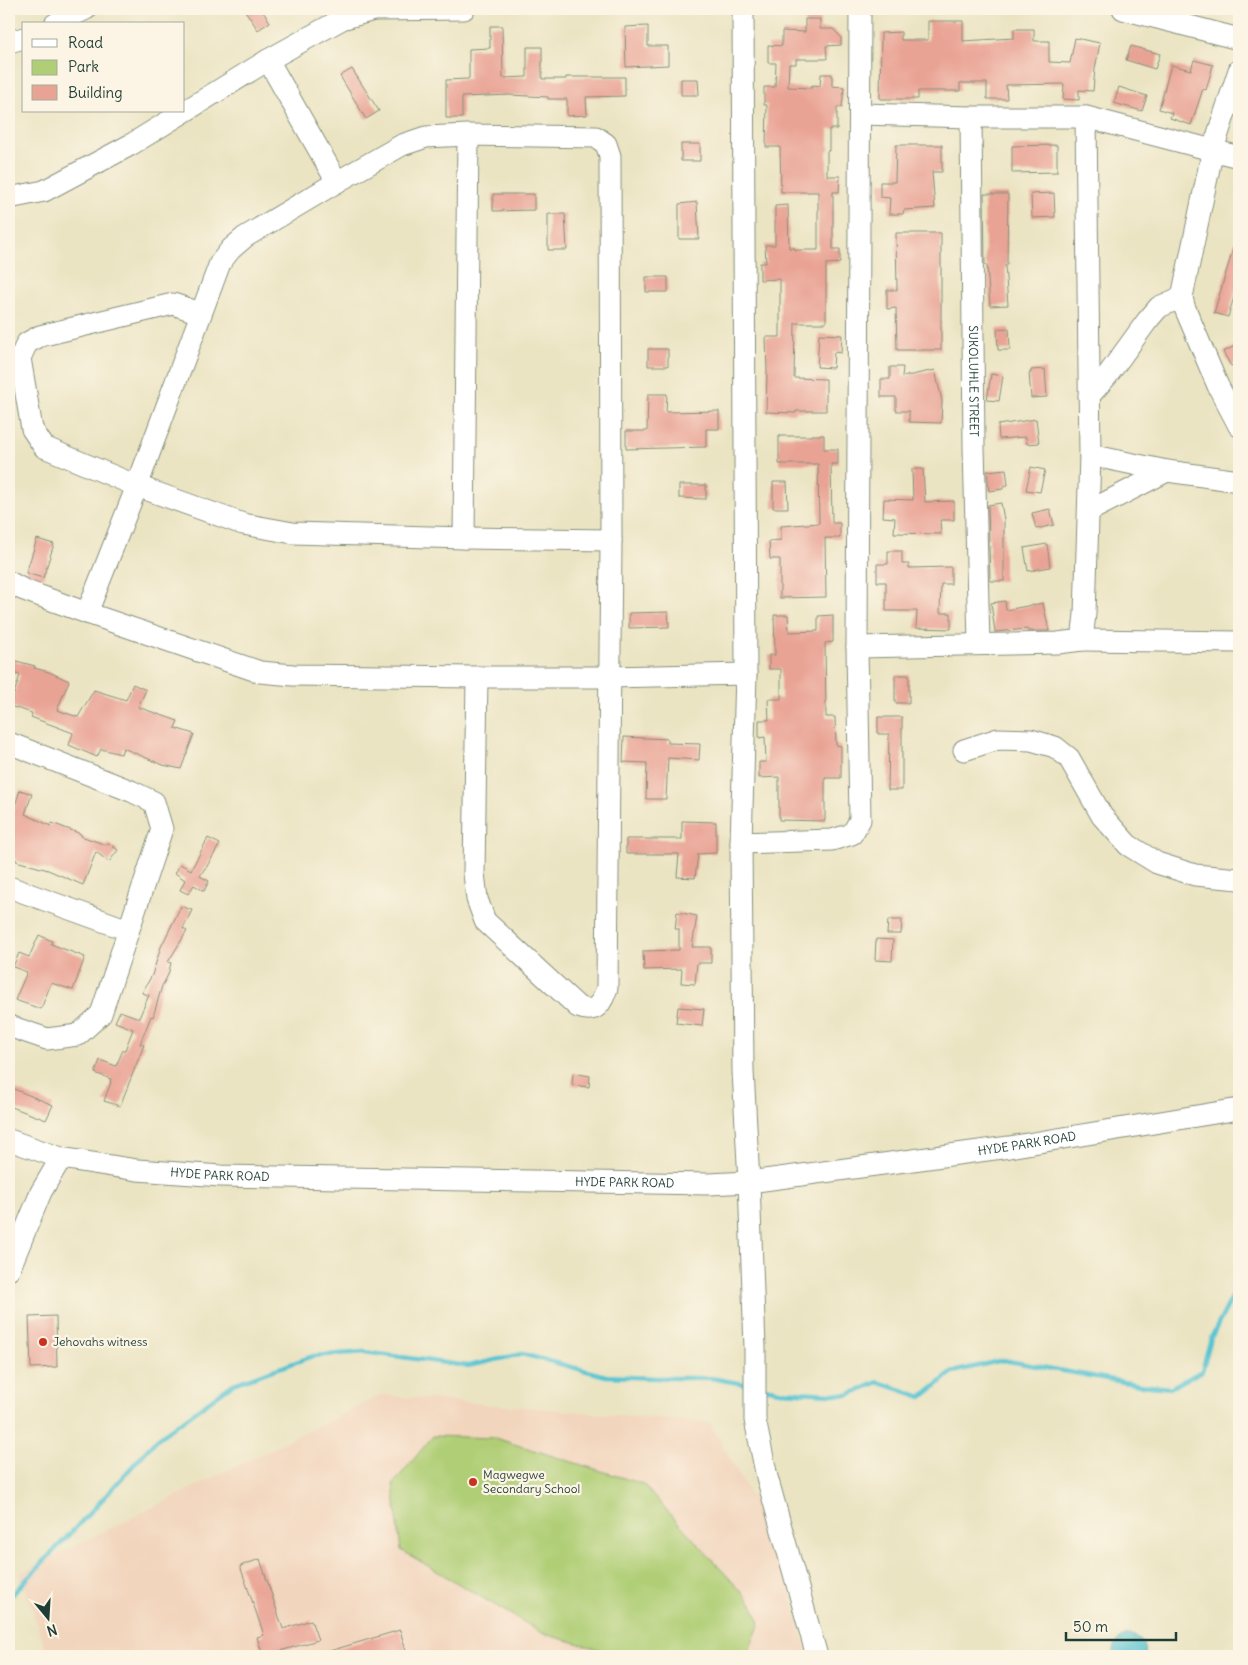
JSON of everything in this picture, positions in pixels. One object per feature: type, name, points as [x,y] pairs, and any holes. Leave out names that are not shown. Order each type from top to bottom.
[{"type":"street","points":[[59,22],[86,9]]},
{"type":"street","points":[[185,111],[268,60],[342,20],[374,10],[464,9]]},
{"type":"street","points":[[743,9],[746,674],[741,842],[743,1071],[755,1348],[755,1420],[767,1477],[817,1656]]},
{"type":"street","points":[[741,842],[832,840],[852,834],[860,820],[858,647],[860,9]]},
{"type":"street","points":[[1122,9],[1239,39]]},
{"type":"street","points":[[9,42],[22,39]]},
{"type":"street","points":[[268,60],[337,182]]},
{"type":"street","points":[[1239,70],[1213,149],[1182,297],[1184,306],[1218,386],[1239,426]]},
{"type":"street","points":[[9,198],[44,191],[132,144],[184,112]]},
{"type":"street","points":[[860,114],[971,117],[1086,117],[1239,157]]},
{"type":"street","name":"SUKOLUHLE STREET","points":[[971,117],[974,447],[979,644]]},
{"type":"street","points":[[1082,640],[1085,614],[1090,455],[1086,117]]},
{"type":"street","points":[[464,538],[468,135]]},
{"type":"street","points":[[87,613],[137,486],[200,313],[220,263],[231,249],[245,237],[337,182],[402,145],[426,137],[468,135],[596,137],[606,144],[610,156],[611,540],[607,988],[602,1002],[594,1009],[586,1010],[578,1007],[485,920],[477,899],[474,873],[477,678]]},
{"type":"street","points":[[1089,396],[1107,376],[1147,321],[1159,308],[1182,297]]},
{"type":"street","points":[[200,313],[173,304],[54,332],[40,336],[27,343],[20,358],[27,406],[32,429],[44,447],[137,486],[243,524],[293,533],[611,540]]},
{"type":"street","points":[[1090,455],[1167,471],[1239,481]]},
{"type":"street","points":[[1088,511],[1167,471]]},
{"type":"street","points":[[9,582],[24,590],[87,613],[260,672],[293,675],[477,678],[746,674]]},
{"type":"street","points":[[858,647],[1058,643],[1082,640],[1239,642]]},
{"type":"street","points":[[964,750],[998,739],[1031,740],[1055,747],[1070,758],[1102,816],[1128,845],[1157,863],[1194,875],[1239,879]]},
{"type":"street","points":[[9,743],[131,791],[154,802],[162,829],[101,1014],[78,1035],[47,1039],[9,1026]]},
{"type":"street","points":[[9,886],[128,930]]},
{"type":"street","name":"HYDE PARK ROAD","points":[[9,1140],[61,1158],[137,1170],[221,1176],[709,1184],[749,1182],[1009,1147],[1239,1109]]},
{"type":"street","points":[[9,1270],[41,1192],[61,1158]]},
{"type":"shaded area","name":"Magwegwe Secondary School","points":[[381,1395],[710,1423],[777,1542],[808,1656],[48,1656],[20,1573]]},
{"type":"green space","points":[[433,1436],[495,1438],[643,1484],[751,1602],[760,1623],[747,1656],[624,1656],[544,1634],[401,1550],[393,1484]]},
{"type":"water","points":[[1131,1635],[1143,1642],[1145,1656],[1114,1656],[1118,1641],[1123,1637]]},
{"type":"building","points":[[244,9],[261,9],[270,22],[258,30]]},
{"type":"building","points":[[805,19],[820,19],[820,29],[833,29],[841,37],[841,45],[826,46],[827,59],[796,59],[796,64],[789,64],[788,87],[812,88],[812,85],[820,86],[821,74],[832,74],[832,86],[844,87],[842,107],[837,107],[837,129],[829,129],[829,151],[827,151],[827,176],[840,176],[839,192],[833,192],[833,249],[840,249],[840,263],[826,264],[826,323],[795,323],[794,378],[826,379],[826,411],[766,412],[766,337],[780,337],[780,279],[760,280],[760,263],[766,263],[765,245],[775,245],[775,206],[788,205],[789,248],[795,248],[795,250],[818,250],[818,192],[781,192],[780,147],[766,147],[767,105],[764,105],[764,87],[775,87],[776,63],[768,63],[768,45],[782,46],[782,31],[805,32]]},
{"type":"building","points":[[928,21],[963,21],[963,41],[1014,38],[1014,29],[1034,29],[1034,41],[1049,41],[1049,62],[1070,63],[1075,38],[1100,43],[1093,91],[1079,90],[1079,100],[1063,99],[1064,84],[1006,85],[1007,99],[987,99],[987,83],[960,83],[960,91],[918,91],[918,99],[880,99],[881,33],[901,32],[901,40],[928,40]]},
{"type":"building","points":[[490,26],[502,26],[503,78],[527,77],[527,47],[542,47],[542,79],[625,77],[625,96],[586,97],[587,115],[567,116],[567,99],[509,95],[462,97],[462,118],[446,118],[446,80],[469,78],[469,49],[490,48]]},
{"type":"building","points":[[648,26],[648,46],[668,46],[668,65],[626,67],[625,27]]},
{"type":"building","points":[[1131,46],[1160,54],[1155,69],[1126,60]]},
{"type":"building","points":[[1194,60],[1213,65],[1206,90],[1203,89],[1191,125],[1170,118],[1172,113],[1159,109],[1171,65],[1191,70]]},
{"type":"building","points":[[352,69],[379,111],[366,119],[340,76]]},
{"type":"building","points":[[681,79],[698,79],[699,95],[681,95]]},
{"type":"building","points":[[1119,87],[1147,96],[1142,111],[1114,103]]},
{"type":"building","points":[[681,144],[700,144],[700,161],[681,161]]},
{"type":"building","points":[[896,145],[942,145],[942,172],[932,172],[935,208],[904,210],[903,214],[889,214],[890,198],[880,197],[880,182],[895,182]]},
{"type":"building","points":[[1057,145],[1057,172],[1012,173],[1012,146]]},
{"type":"building","points":[[1054,193],[1055,217],[1032,218],[1031,194]]},
{"type":"building","points":[[493,194],[534,194],[534,210],[493,211]]},
{"type":"building","points":[[984,194],[1008,194],[1007,265],[1005,265],[1008,305],[990,306],[987,265],[985,265]]},
{"type":"building","points":[[697,202],[699,239],[679,239],[679,204]]},
{"type":"building","points":[[548,214],[565,214],[567,250],[548,250]]},
{"type":"building","points":[[896,233],[941,233],[941,350],[897,350],[896,308],[887,309],[887,290],[897,290]]},
{"type":"building","points":[[1236,239],[1239,239],[1239,280],[1228,317],[1214,313]]},
{"type":"building","points":[[646,277],[668,277],[668,292],[646,292]]},
{"type":"building","points":[[1009,328],[1010,350],[998,350],[997,329]]},
{"type":"building","points":[[819,334],[842,335],[841,353],[834,352],[833,368],[817,367]]},
{"type":"building","points":[[1239,344],[1239,362],[1231,366],[1223,352]]},
{"type":"building","points":[[648,349],[668,349],[668,366],[648,366]]},
{"type":"building","points":[[890,367],[903,367],[902,377],[935,370],[942,401],[941,423],[909,422],[909,411],[896,411],[896,397],[881,397],[881,379],[890,379]]},
{"type":"building","points":[[1045,369],[1047,397],[1031,398],[1029,373],[1031,373],[1031,370]]},
{"type":"building","points":[[991,374],[1003,376],[999,401],[987,400]]},
{"type":"building","points":[[648,394],[667,394],[666,412],[719,411],[719,429],[706,429],[706,447],[626,449],[626,431],[647,431]]},
{"type":"building","points":[[1036,419],[1039,443],[1027,444],[1026,437],[999,439],[998,425]]},
{"type":"building","points":[[824,435],[824,449],[838,449],[838,464],[831,464],[832,523],[840,523],[840,538],[825,538],[826,597],[780,598],[780,559],[770,559],[769,541],[781,540],[781,526],[819,523],[818,464],[779,464],[779,436]]},
{"type":"building","points":[[1031,467],[1045,470],[1040,492],[1026,490]]},
{"type":"building","points":[[912,469],[923,469],[925,502],[954,501],[954,520],[940,520],[941,534],[894,533],[895,518],[883,517],[884,499],[913,500]]},
{"type":"building","points":[[1006,469],[1008,485],[1003,486],[1003,489],[989,491],[987,471]]},
{"type":"building","points":[[773,482],[787,482],[788,508],[773,508]]},
{"type":"building","points":[[679,485],[706,485],[706,499],[679,498]]},
{"type":"building","points":[[1001,503],[1004,520],[1004,581],[990,581],[988,505]]},
{"type":"building","points":[[1050,509],[1054,525],[1036,529],[1032,513]]},
{"type":"building","points":[[37,539],[54,544],[43,578],[26,573]]},
{"type":"building","points":[[1047,544],[1050,567],[1028,571],[1024,548]]},
{"type":"building","points":[[888,551],[902,551],[902,564],[909,564],[909,568],[951,567],[951,584],[941,584],[940,613],[951,613],[951,629],[916,628],[917,611],[886,611],[886,582],[877,582],[877,564],[888,564]]},
{"type":"building","points":[[1005,601],[1006,610],[1043,603],[1049,631],[1028,631],[1027,629],[995,632],[991,603]]},
{"type":"building","points":[[668,612],[669,627],[629,628],[629,613]]},
{"type":"building","points":[[774,615],[788,615],[789,632],[818,631],[818,616],[833,615],[833,642],[825,643],[826,717],[835,717],[836,745],[841,746],[841,778],[825,778],[825,821],[779,820],[779,777],[759,778],[759,762],[766,762],[765,737],[759,738],[759,720],[769,720],[768,699],[781,699],[781,669],[769,669],[769,655],[775,655]]},
{"type":"building","points":[[9,659],[35,666],[34,668],[69,681],[57,710],[78,717],[94,690],[126,700],[133,684],[146,690],[138,707],[178,721],[175,728],[194,734],[181,769],[163,765],[123,748],[121,754],[101,749],[97,757],[69,745],[73,733],[31,717],[32,713],[10,706],[20,675],[9,672]]},
{"type":"building","points":[[895,675],[909,675],[909,703],[895,703]]},
{"type":"building","points":[[878,717],[902,717],[902,790],[888,790],[889,734],[878,734]]},
{"type":"building","points":[[624,737],[668,739],[668,743],[700,744],[699,760],[668,758],[666,799],[646,799],[647,763],[623,762]]},
{"type":"building","points":[[20,790],[32,794],[25,814],[51,826],[52,823],[106,845],[108,843],[118,850],[109,862],[96,852],[83,885],[48,870],[16,861],[16,859],[9,856],[9,824]]},
{"type":"building","points":[[682,821],[716,822],[716,853],[698,854],[695,878],[677,877],[679,854],[626,854],[626,839],[682,839]]},
{"type":"building","points":[[208,838],[220,844],[200,876],[209,881],[204,891],[194,885],[188,894],[180,890],[185,880],[175,873],[180,864],[191,870]]},
{"type":"building","points":[[181,906],[192,910],[183,929],[187,931],[168,962],[171,963],[168,975],[162,986],[153,1017],[151,1016],[140,1044],[144,1045],[120,1106],[104,1101],[111,1079],[95,1073],[100,1060],[116,1066],[133,1029],[115,1022],[120,1011],[139,1018],[149,995],[142,993],[152,975],[161,947]]},
{"type":"building","points":[[677,912],[697,916],[692,947],[711,947],[711,963],[697,963],[695,984],[681,983],[682,969],[644,970],[643,951],[679,950],[679,929],[675,929]]},
{"type":"building","points":[[888,920],[902,920],[901,934],[887,934]]},
{"type":"building","points":[[39,935],[52,941],[51,944],[85,957],[73,990],[51,983],[41,1009],[15,1000],[27,972],[13,967],[19,953],[29,957]]},
{"type":"building","points":[[876,939],[893,940],[892,961],[875,960]]},
{"type":"building","points":[[678,1007],[704,1009],[702,1026],[676,1023]]},
{"type":"building","points":[[573,1073],[590,1076],[589,1087],[572,1085]]},
{"type":"building","points":[[9,1087],[53,1105],[46,1120],[9,1106]]},
{"type":"building","name":"Jehovahs witness","points":[[56,1316],[57,1367],[31,1368],[29,1317]]},
{"type":"building","points":[[260,1559],[283,1629],[311,1620],[318,1640],[263,1656],[257,1637],[264,1635],[240,1566]]},
{"type":"building","points":[[400,1630],[406,1651],[388,1656],[323,1656],[323,1653]]},
{"type":"waterway","points":[[760,1387],[779,1391],[848,1395],[878,1382],[922,1397],[953,1372],[1003,1360],[1140,1385],[1170,1388],[1202,1371],[1211,1338],[1239,1284]]},
{"type":"waterway","points":[[9,1598],[157,1439],[233,1384],[313,1356],[364,1352],[468,1366],[522,1354],[606,1376],[711,1378],[750,1385]]},
{"type":"place","name":"Jehovahs witness","points":[[43,1342]]},
{"type":"place","name":"Magwegwe Secondary School","points":[[473,1482]]}]
